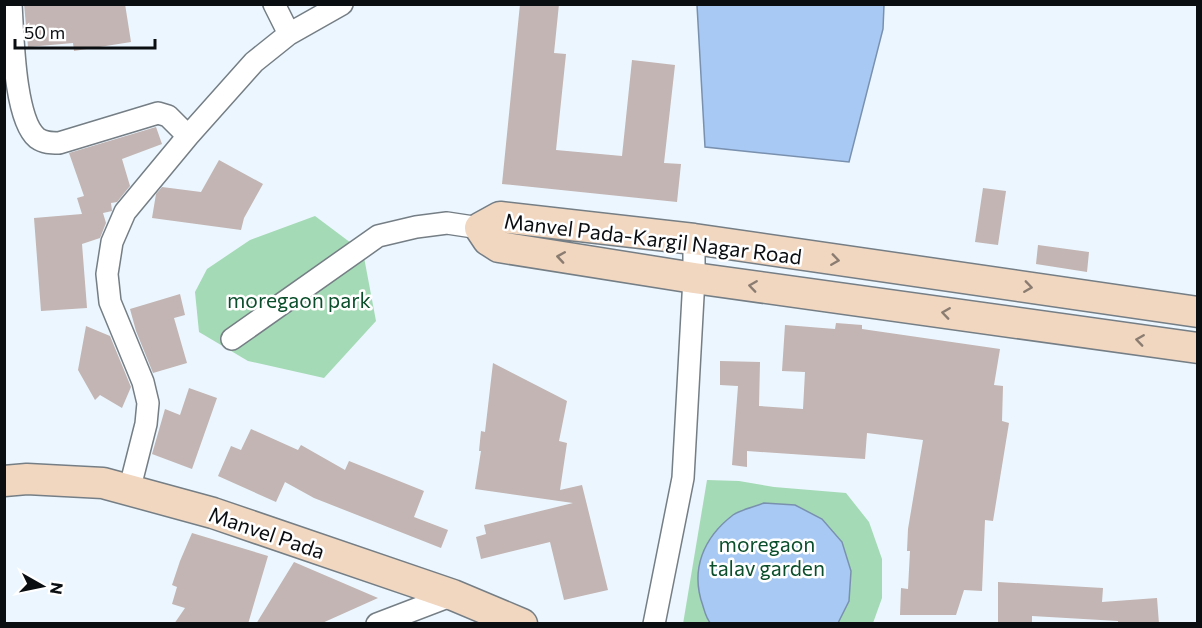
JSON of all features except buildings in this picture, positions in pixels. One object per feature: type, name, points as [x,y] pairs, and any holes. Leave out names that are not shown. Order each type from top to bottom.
[{"type":"street","points":[[11,4],[18,90],[28,124],[35,137],[45,142],[59,143],[158,113],[168,116],[188,136]]},
{"type":"street","points":[[274,4],[289,34]]},
{"type":"street","points":[[129,491],[146,424],[148,403],[143,382],[110,302],[107,274],[112,242],[125,212],[254,62],[289,34],[342,4]]},
{"type":"street","name":"Manvel Pada-Kargil Nagar Road","points":[[1197,312],[694,239],[500,216],[480,228],[488,240],[499,247],[694,278],[1197,348]]},
{"type":"street","points":[[232,339],[378,236],[416,227],[447,223],[480,228]]},
{"type":"street","points":[[654,624],[683,478],[694,239]]},
{"type":"street","name":"Manvel Pada","points":[[4,481],[27,479],[103,483],[213,513],[453,595],[522,624]]},
{"type":"street","points":[[377,624],[453,595]]},
{"type":"green space","name":"moregaon park","points":[[315,216],[363,252],[376,321],[324,378],[248,361],[199,332],[195,292],[207,269],[250,240]]},
{"type":"green space","name":"moregaon talav garden","points":[[707,480],[739,481],[774,487],[846,493],[869,522],[882,559],[882,598],[873,623],[683,624]]},
{"type":"water","points":[[697,5],[884,5],[883,29],[849,162],[705,147]]},
{"type":"water","name":"moregaon talav garden","points":[[764,503],[795,505],[822,519],[842,542],[851,571],[849,601],[838,623],[711,624],[708,620],[699,593],[698,580],[699,567],[707,544],[733,515]]}]
